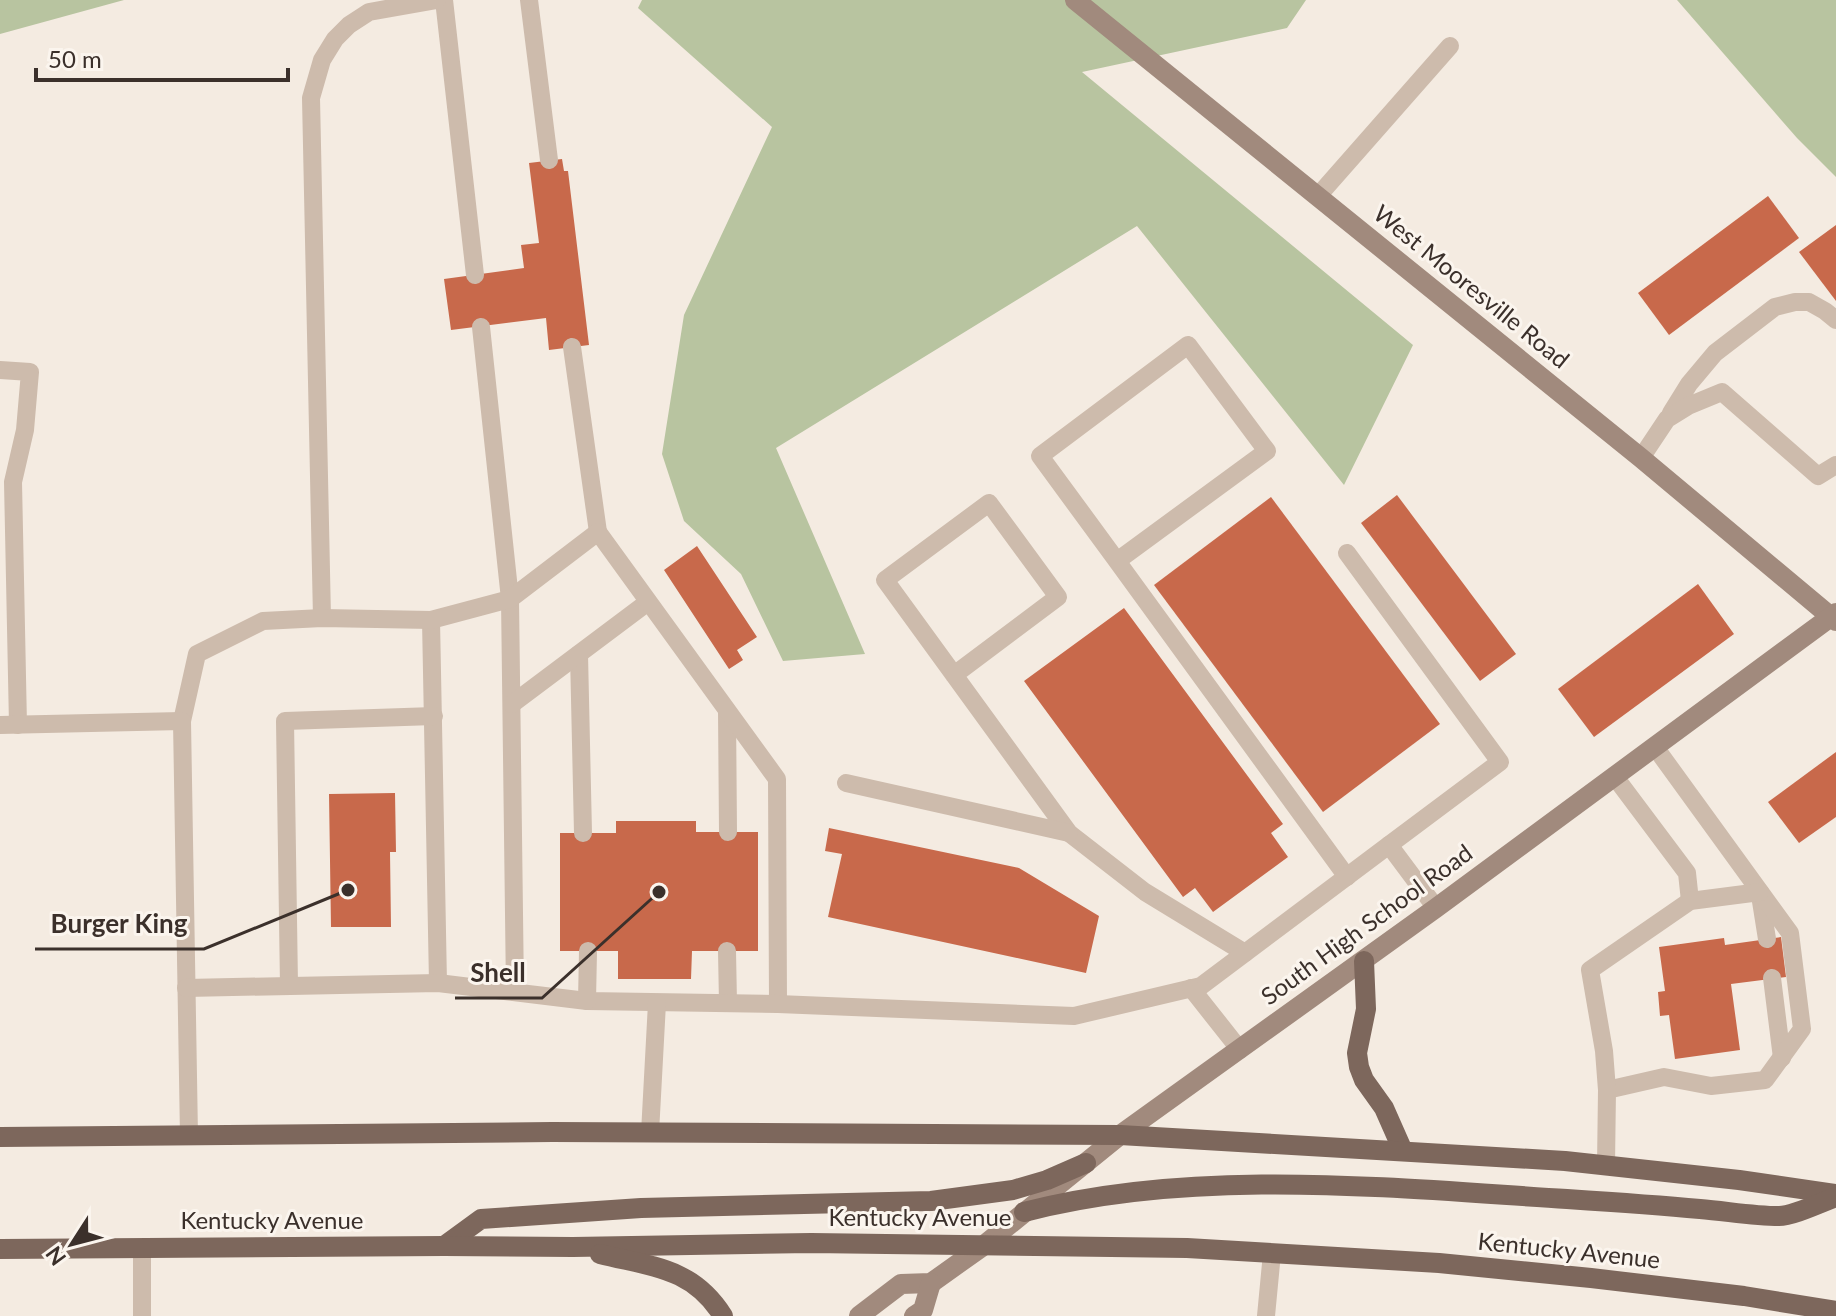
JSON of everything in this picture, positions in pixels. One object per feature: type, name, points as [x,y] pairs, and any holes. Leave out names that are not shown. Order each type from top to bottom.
[{"type":"main road","points":[[1364,961],[1366,1009],[1357,1053],[1359,1067],[1364,1080],[1384,1108],[1403,1151]]},
{"type":"main road","points":[[0,1137],[533,1132],[1120,1135],[1565,1161],[1739,1180],[1836,1195]]},
{"type":"main road","points":[[444,1246],[481,1219],[641,1208],[931,1201],[1013,1190],[1047,1180],[1086,1163]]},
{"type":"main road","points":[[1024,1212],[1105,1195],[1217,1186],[1293,1185],[1417,1190],[1782,1216],[1836,1195]]},
{"type":"main road","name":"Kentucky Avenue","points":[[0,1249],[811,1243],[1133,1246],[1408,1261],[1744,1296],[1836,1311]]},
{"type":"main road","points":[[573,1247],[675,1273],[694,1283],[723,1316]]},
{"type":"street","name":"West Mooresville Road","points":[[1075,0],[1834,617]]},
{"type":"street","name":"South High School Road","points":[[859,1316],[901,1284],[931,1283],[983,1246],[1120,1135],[1364,961],[1834,617]]},
{"type":"street","name":"South High School Road","points":[[914,1316],[923,1310],[931,1283]]},
{"type":"lane","points":[[322,618],[311,98],[322,60],[335,39],[349,25],[369,12],[437,0]]},
{"type":"lane","points":[[444,0],[475,275]]},
{"type":"lane","points":[[529,0],[549,160]]},
{"type":"lane","points":[[1318,196],[1450,46]]},
{"type":"lane","points":[[1641,458],[1689,384],[1715,353],[1775,307],[1809,302],[1836,320]]},
{"type":"lane","points":[[481,327],[510,599],[515,992]]},
{"type":"lane","points":[[1117,561],[1267,451],[1188,345],[1040,456],[1347,877]]},
{"type":"lane","points":[[572,347],[598,532],[777,779],[778,1004]]},
{"type":"lane","points":[[0,370],[30,372],[25,430],[13,482],[9,725],[182,721]]},
{"type":"lane","points":[[1667,419],[1688,406],[1722,392],[1818,476],[1836,465]]},
{"type":"lane","points":[[954,675],[1058,597],[989,503],[885,580],[954,675],[1069,833],[1145,892],[1245,953]]},
{"type":"lane","points":[[189,1136],[182,721],[197,654],[263,621],[322,618],[431,620],[510,599],[598,532]]},
{"type":"lane","points":[[186,988],[438,983],[587,1001],[778,1004],[1074,1016],[1201,986],[1500,762],[1347,553]]},
{"type":"lane","points":[[512,704],[648,602]]},
{"type":"lane","points":[[431,620],[438,983]]},
{"type":"lane","points":[[579,654],[583,833]]},
{"type":"lane","points":[[727,711],[728,832]]},
{"type":"lane","points":[[289,985],[285,721],[434,716]]},
{"type":"lane","points":[[1607,1090],[1664,1077],[1711,1086],[1765,1080],[1802,1029],[1790,933],[1655,747]]},
{"type":"lane","points":[[1615,777],[1687,873],[1690,901]]},
{"type":"lane","points":[[846,783],[1069,833]]},
{"type":"lane","points":[[1389,845],[1436,908]]},
{"type":"lane","points":[[1606,1165],[1604,1051],[1590,970],[1690,901],[1760,892]]},
{"type":"lane","points":[[1760,892],[1767,939]]},
{"type":"lane","points":[[587,1001],[588,951]]},
{"type":"lane","points":[[727,951],[728,1003]]},
{"type":"lane","points":[[1772,978],[1782,1058]]},
{"type":"lane","points":[[1191,988],[1240,1050]]},
{"type":"lane","points":[[650,1133],[657,1003]]},
{"type":"lane","points":[[142,1248],[142,1316]]},
{"type":"lane","points":[[1266,1316],[1272,1253]]},
{"type":"green space","points":[[0,0],[124,0],[0,34]]},
{"type":"green space","points":[[642,0],[1306,0],[1287,28],[1082,72],[1413,345],[1344,485],[1137,226],[776,448],[865,654],[783,661],[741,574],[684,521],[662,454],[684,315],[772,127],[638,8]]},
{"type":"green space","points":[[1677,0],[1836,0],[1836,177],[1797,138]]},
{"type":"building","points":[[562,159],[564,171],[568,171],[589,345],[549,350],[546,318],[451,330],[444,279],[524,268],[521,245],[539,243],[529,163]]},
{"type":"building","points":[[1768,196],[1799,238],[1669,335],[1638,293]]},
{"type":"building","points":[[1836,225],[1836,301],[1799,252]]},
{"type":"building","points":[[1397,495],[1516,654],[1480,681],[1361,523]]},
{"type":"building","points":[[1271,497],[1440,724],[1323,812],[1154,585]]},
{"type":"building","points":[[697,546],[757,637],[737,650],[743,660],[729,669],[664,570]]},
{"type":"building","points":[[1698,584],[1734,634],[1594,737],[1558,689]]},
{"type":"building","points":[[1124,608],[1283,824],[1271,833],[1288,857],[1213,912],[1195,888],[1183,897],[1024,681]]},
{"type":"building","points":[[1836,752],[1836,817],[1799,843],[1768,802]]},
{"type":"building","points":[[395,793],[396,852],[390,852],[391,927],[331,927],[329,794]]},
{"type":"building","points":[[616,821],[696,821],[696,832],[758,832],[758,951],[692,951],[691,979],[618,979],[618,951],[560,951],[560,833],[616,833]]},
{"type":"building","points":[[829,828],[1019,868],[1099,916],[1086,973],[828,917],[842,854],[825,851]]},
{"type":"building","points":[[1781,937],[1786,977],[1731,984],[1740,1050],[1675,1059],[1669,1015],[1660,1016],[1658,992],[1665,991],[1659,947],[1724,938],[1725,945]]},
{"type":"place","name":"Burger King","points":[[348,890]]},
{"type":"place","name":"Shell","points":[[659,892]]}]
